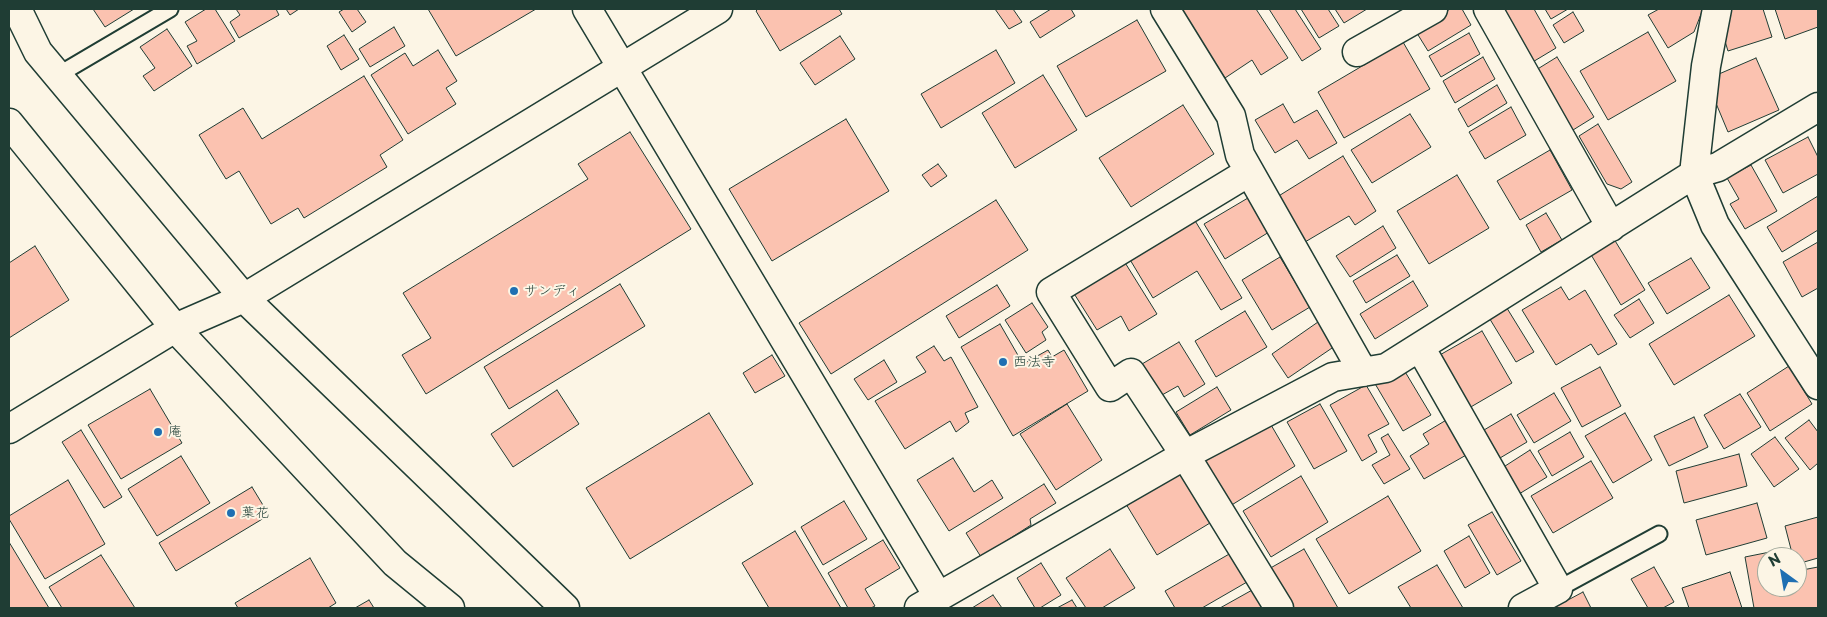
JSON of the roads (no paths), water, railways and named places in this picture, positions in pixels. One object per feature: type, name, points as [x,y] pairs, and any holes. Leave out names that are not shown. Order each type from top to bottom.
[{"type":"street","points":[[17,9],[38,52],[244,298],[565,608]]},
{"type":"street","points":[[587,9],[623,67],[929,602],[1184,455],[1333,377],[1386,368],[1694,174],[1718,167],[1818,107]]},
{"type":"street","points":[[9,429],[175,328],[244,298],[718,9]]},
{"type":"street","points":[[1165,9],[1231,116],[1240,155],[1363,372]]},
{"type":"street","points":[[1357,52],[1434,9]]},
{"type":"street","points":[[1488,9],[1611,227]]},
{"type":"street","points":[[1717,9],[1706,66],[1694,174],[1716,225],[1818,385]]},
{"type":"street","points":[[9,123],[175,328],[396,563],[450,608]]},
{"type":"street","points":[[1249,172],[1051,292],[1110,386],[1131,373],[1279,608]]},
{"type":"street","points":[[1420,347],[1558,589],[1523,608]]},
{"type":"lane","points":[[58,75],[170,9]]},
{"type":"lane","points":[[1558,589],[1659,534]]},
{"type":"place","name":"サンディ","points":[[514,291]]},
{"type":"place","name":"西法寺","points":[[1003,362]]},
{"type":"place","name":"庵","points":[[158,432]]},
{"type":"place","name":"葉花","points":[[231,513]]}]
